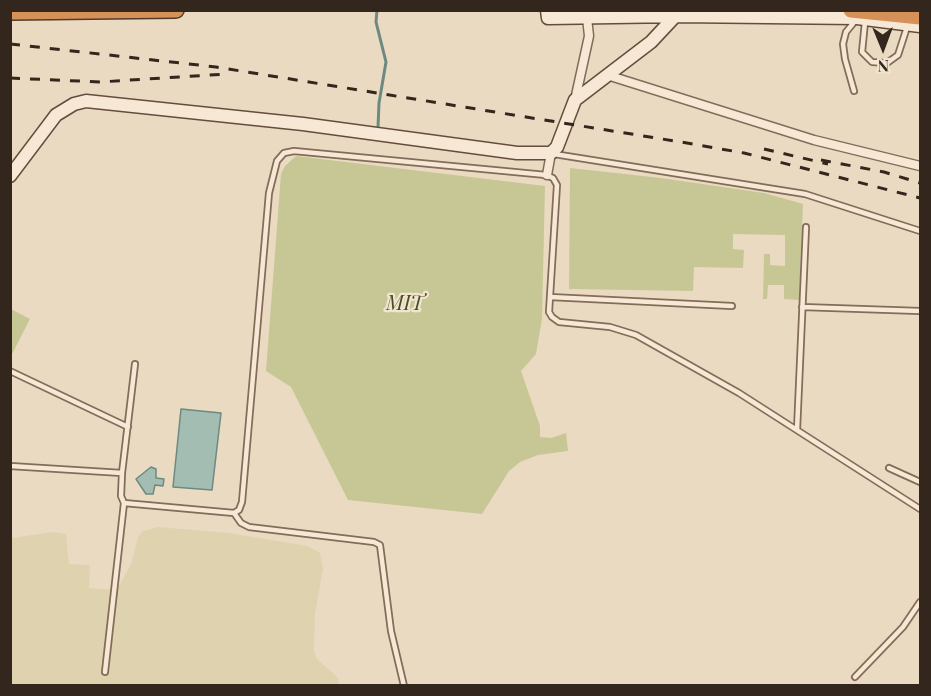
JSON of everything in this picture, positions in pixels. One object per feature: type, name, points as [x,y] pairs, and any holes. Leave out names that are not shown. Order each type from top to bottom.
[{"type":"highway","points":[[10,12],[176,10]]},
{"type":"highway","points":[[860,14],[912,19]]},
{"type":"street","points":[[547,14],[587,18],[680,13],[860,14]]},
{"type":"street","points":[[575,100],[651,42],[680,13]]},
{"type":"street","points":[[10,176],[56,115],[74,104],[86,101],[303,124],[517,153],[550,153],[557,147],[575,100],[589,36],[587,18]]},
{"type":"street","points":[[912,19],[921,26]]},
{"type":"street","points":[[607,75],[814,140],[921,166]]},
{"type":"street","points":[[547,176],[550,153]]},
{"type":"lane","points":[[860,14],[862,52],[872,62],[887,63],[898,55],[912,19]]},
{"type":"lane","points":[[854,91],[843,44],[846,32],[860,14]]},
{"type":"lane","points":[[124,503],[234,513],[239,510],[242,502],[267,216],[277,161],[284,153],[294,151],[553,178],[557,185],[549,312],[559,322],[610,327],[636,335],[739,393],[921,509]]},
{"type":"lane","points":[[550,153],[805,194],[921,231]]},
{"type":"lane","points":[[797,430],[806,227]]},
{"type":"lane","points":[[550,297],[732,306]]},
{"type":"lane","points":[[802,307],[921,311]]},
{"type":"lane","points":[[105,672],[124,503],[121,496],[122,473],[135,364]]},
{"type":"lane","points":[[10,371],[128,427]]},
{"type":"lane","points":[[10,466],[122,473]]},
{"type":"lane","points":[[889,468],[921,483]]},
{"type":"lane","points":[[234,513],[241,523],[249,527],[374,542],[380,545],[391,632],[404,686]]},
{"type":"lane","points":[[855,677],[903,627],[921,602]]},
{"type":"shaded area","points":[[181,409],[221,413],[212,490],[173,487]]},
{"type":"shaded area","points":[[151,467],[156,469],[156,478],[164,479],[163,486],[155,485],[153,494],[146,494],[136,479]]},
{"type":"shaded area","points":[[158,527],[229,533],[308,546],[320,553],[323,569],[315,613],[314,652],[317,659],[338,678],[339,685],[11,686],[11,538],[53,532],[66,534],[69,564],[90,565],[89,588],[117,590],[131,564],[138,537],[143,531]]},
{"type":"green space","name":"MIT","points":[[296,156],[545,186],[542,319],[536,354],[521,371],[540,426],[540,437],[551,438],[566,433],[568,451],[538,455],[520,462],[509,471],[482,514],[348,500],[291,387],[266,371],[281,174],[285,166]]},
{"type":"green space","points":[[570,168],[764,193],[803,204],[799,300],[784,299],[784,285],[768,285],[767,299],[763,299],[764,254],[770,254],[770,265],[785,266],[785,235],[733,234],[733,249],[744,250],[743,268],[694,267],[693,291],[569,289]]},
{"type":"green space","points":[[11,309],[30,319],[11,356]]},
{"type":"waterway","points":[[377,10],[376,22],[386,62],[379,103],[378,127]]},
{"type":"railway","points":[[10,44],[216,67],[687,143],[744,153],[920,198]]},
{"type":"railway","points":[[10,78],[100,82],[227,74]]},
{"type":"railway","points":[[764,149],[828,164]]},
{"type":"railway","points":[[821,160],[884,172],[920,183]]}]
